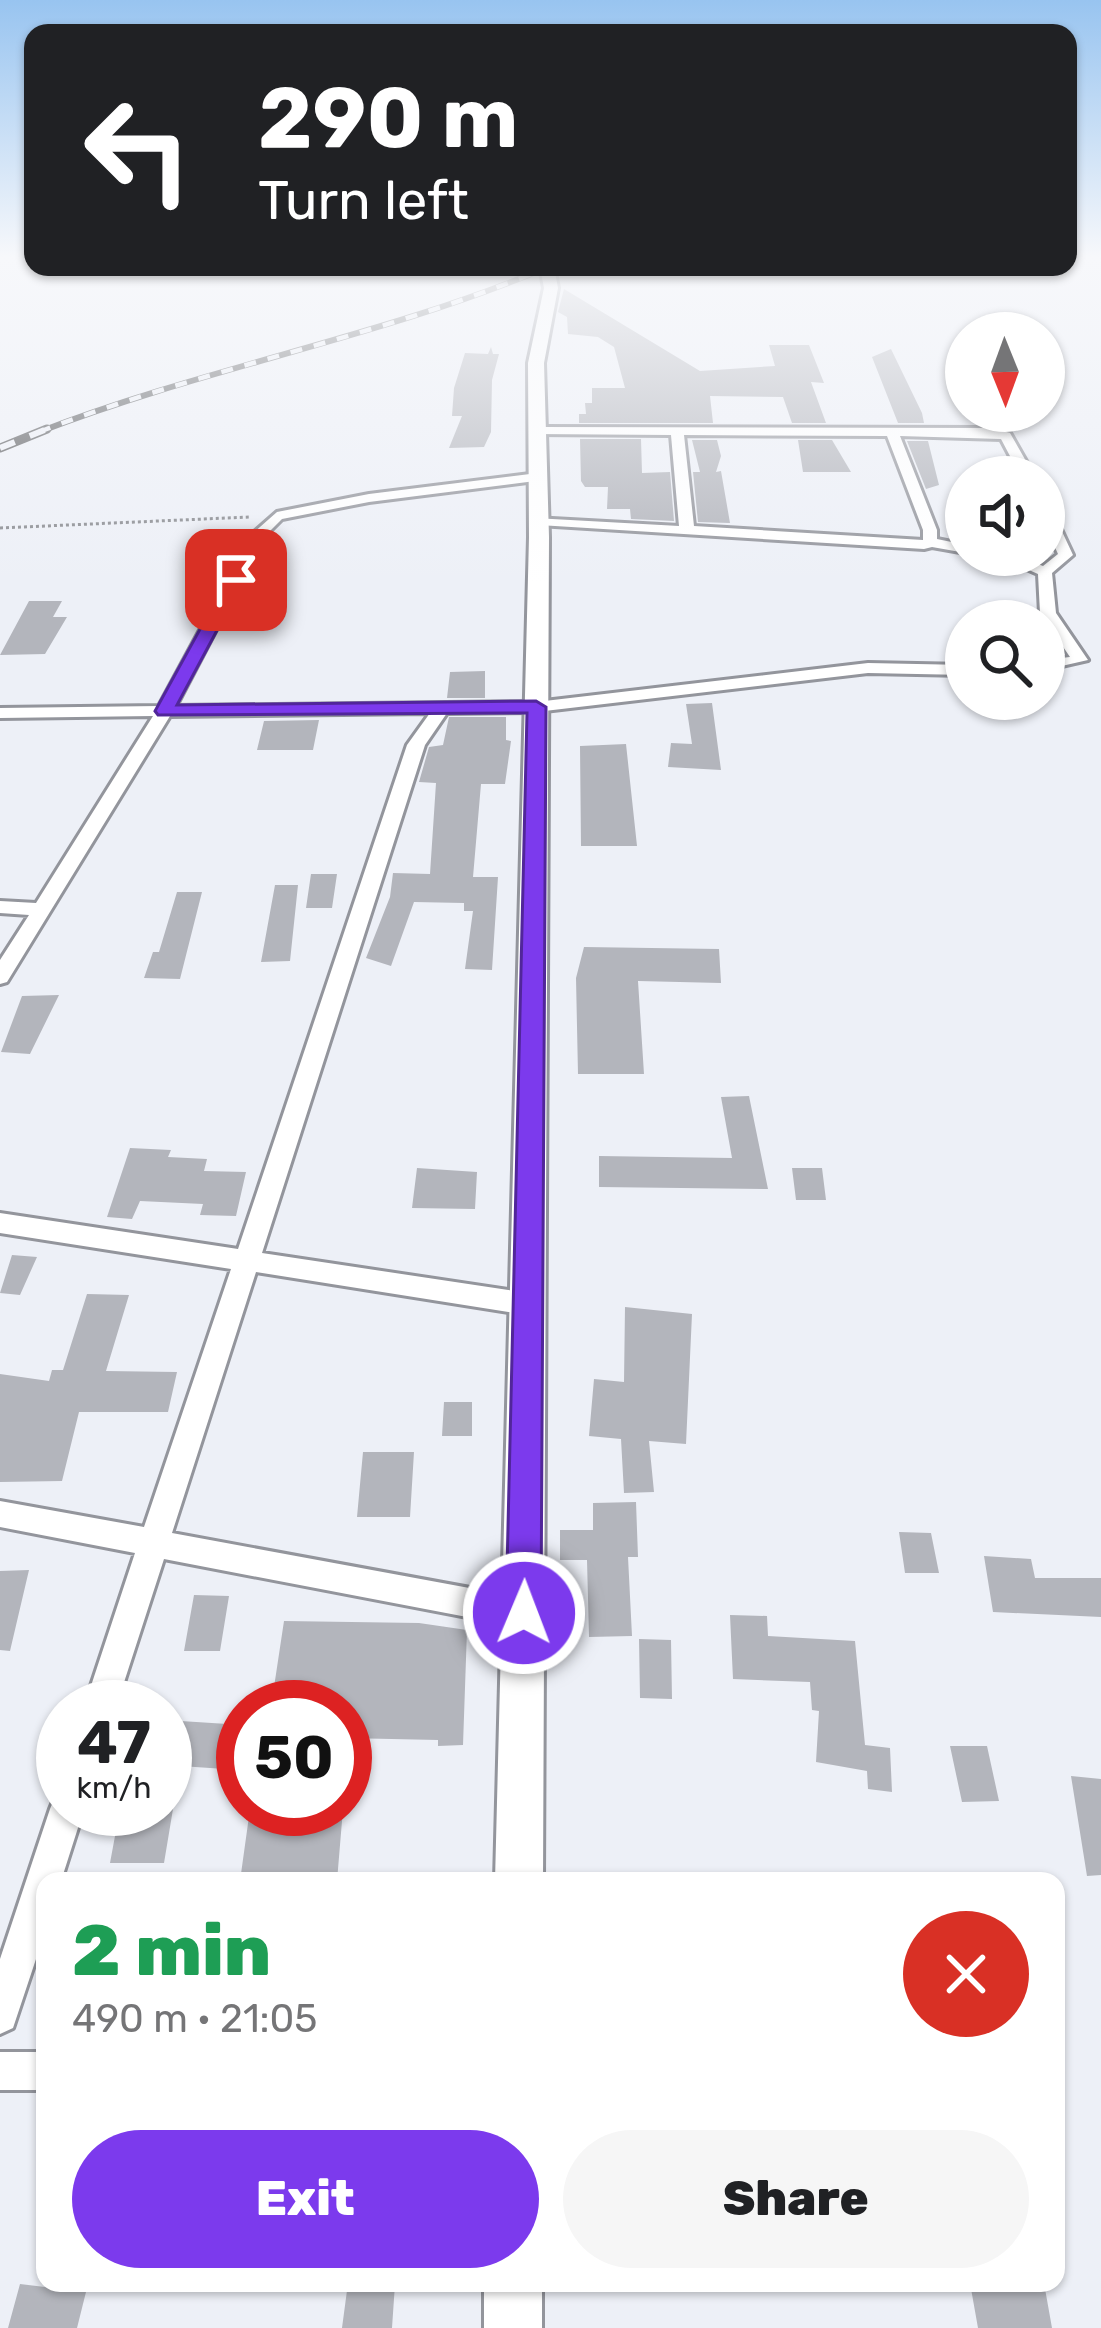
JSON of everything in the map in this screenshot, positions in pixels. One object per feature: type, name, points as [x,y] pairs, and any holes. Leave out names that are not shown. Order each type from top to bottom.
[{"type":"main road","points":[[519,1872],[539,521],[536,367]]},
{"type":"main road","points":[[513,2328],[514,2292]]},
{"type":"street","points":[[538,430],[1003,433],[1016,456]]},
{"type":"street","points":[[677,431],[687,531]]},
{"type":"street","points":[[892,432],[930,530],[930,542]]},
{"type":"street","points":[[0,977],[165,711],[259,534],[277,516],[368,498],[538,477]]},
{"type":"street","points":[[539,521],[945,544]]},
{"type":"street","points":[[1065,638],[1080,660],[1065,662]]},
{"type":"street","points":[[0,712],[536,707],[868,668],[945,670]]},
{"type":"street","points":[[109,1680],[416,745],[441,710]]},
{"type":"street","points":[[0,907],[41,909]]},
{"type":"street","points":[[0,1223],[528,1304]]},
{"type":"street","points":[[0,1514],[524,1613]]},
{"type":"street","points":[[47,1872],[58,1836]]},
{"type":"street","points":[[0,2015],[36,1904]]},
{"type":"street","points":[[0,2072],[36,2071]]},
{"type":"path","points":[[0,528],[277,516]]},
{"type":"building","points":[[461,367],[496,367],[491,432],[484,447],[449,448],[462,416],[452,416]]},
{"type":"building","points":[[619,367],[693,367],[700,371],[818,367],[824,383],[811,382],[826,423],[792,423],[783,397],[710,396],[713,423],[579,423],[579,414],[586,414],[585,403],[592,403],[592,388],[625,388]]},
{"type":"building","points":[[876,367],[900,367],[924,423],[898,423]]},
{"type":"building","points":[[580,439],[641,439],[642,473],[670,472],[674,521],[631,519],[630,509],[607,509],[608,487],[585,487],[581,481]]},
{"type":"building","points":[[692,440],[717,440],[721,456],[716,472],[721,471],[730,523],[698,522],[693,472],[700,472]]},
{"type":"building","points":[[798,440],[832,440],[851,472],[803,472]]},
{"type":"building","points":[[907,441],[928,441],[939,485],[926,489]]},
{"type":"building","points":[[29,601],[62,601],[53,617],[67,617],[45,654],[0,655]]},
{"type":"building","points":[[485,671],[485,698],[447,698],[450,672]]},
{"type":"building","points":[[712,703],[721,770],[668,767],[671,743],[692,744],[686,704]]},
{"type":"building","points":[[449,717],[506,717],[506,740],[511,741],[505,784],[481,784],[473,877],[498,877],[492,970],[465,969],[473,911],[464,911],[464,903],[414,902],[391,966],[366,958],[390,897],[393,873],[430,874],[436,783],[419,782],[429,747],[443,745]]},
{"type":"building","points":[[319,720],[313,750],[257,750],[264,721]]},
{"type":"building","points":[[626,744],[637,846],[581,846],[580,746]]},
{"type":"building","points":[[311,874],[337,874],[332,908],[306,908]]},
{"type":"building","points":[[275,885],[298,885],[290,961],[261,962]]},
{"type":"building","points":[[177,892],[202,892],[180,979],[144,978],[153,952],[159,952]]},
{"type":"building","points":[[584,947],[719,949],[721,983],[638,981],[644,1074],[578,1074],[576,978]]},
{"type":"building","points":[[59,995],[30,1054],[1,1052],[22,996]]},
{"type":"building","points":[[749,1096],[768,1189],[599,1187],[599,1156],[732,1158],[721,1097]]},
{"type":"building","points":[[130,1148],[171,1150],[168,1157],[207,1159],[204,1171],[246,1172],[236,1216],[200,1215],[203,1204],[140,1201],[132,1219],[107,1217]]},
{"type":"building","points":[[417,1168],[477,1172],[475,1209],[412,1208]]},
{"type":"building","points":[[792,1168],[822,1168],[826,1200],[796,1200]]},
{"type":"building","points":[[12,1255],[37,1257],[20,1295],[0,1293]]},
{"type":"building","points":[[87,1294],[129,1295],[106,1371],[177,1372],[168,1412],[79,1412],[62,1481],[0,1482],[0,1374],[49,1381],[52,1370],[63,1370]]},
{"type":"building","points":[[625,1307],[692,1314],[686,1444],[649,1441],[654,1492],[624,1493],[621,1439],[589,1436],[594,1379],[624,1382]]},
{"type":"building","points":[[444,1402],[472,1402],[472,1436],[442,1436]]},
{"type":"building","points":[[363,1452],[414,1452],[410,1517],[357,1517]]},
{"type":"building","points":[[636,1502],[638,1557],[628,1557],[632,1636],[589,1637],[587,1560],[560,1560],[560,1530],[593,1530],[593,1503]]},
{"type":"building","points":[[899,1532],[931,1533],[939,1573],[905,1573]]},
{"type":"building","points":[[984,1556],[1031,1559],[1035,1578],[1101,1578],[1101,1617],[993,1612]]},
{"type":"building","points":[[29,1570],[10,1651],[0,1650],[0,1571]]},
{"type":"building","points":[[194,1595],[229,1596],[220,1651],[184,1651]]},
{"type":"building","points":[[730,1615],[767,1616],[768,1636],[855,1641],[865,1745],[890,1748],[892,1792],[868,1789],[867,1771],[816,1762],[819,1711],[812,1710],[810,1682],[733,1679]]},
{"type":"building","points":[[284,1621],[419,1623],[467,1630],[463,1745],[372,1739],[372,1680],[275,1680]]},
{"type":"building","points":[[639,1639],[671,1640],[672,1699],[640,1698]]},
{"type":"building","points":[[192,1722],[216,1723],[216,1768],[192,1767]]},
{"type":"building","points":[[950,1746],[987,1746],[999,1801],[962,1802]]},
{"type":"building","points":[[1071,1776],[1101,1779],[1101,1875],[1087,1876]]},
{"type":"building","points":[[115,1836],[168,1836],[164,1863],[110,1863]]},
{"type":"building","points":[[246,1836],[341,1836],[338,1872],[241,1872]]},
{"type":"building","points":[[20,2284],[36,2286],[36,2292],[86,2292],[77,2328],[8,2328]]},
{"type":"building","points":[[347,2292],[394,2292],[392,2328],[342,2328]]},
{"type":"building","points":[[972,2292],[1046,2292],[1052,2328],[978,2328]]},
{"type":"railway","points":[[45,430],[241,367]]},
{"type":"railway","points":[[0,448],[45,430]]},
{"type":"railway","points":[[39,432],[45,430]]},
{"type":"route","points":[[236,580],[165,711],[536,707],[524,1613]]}]
